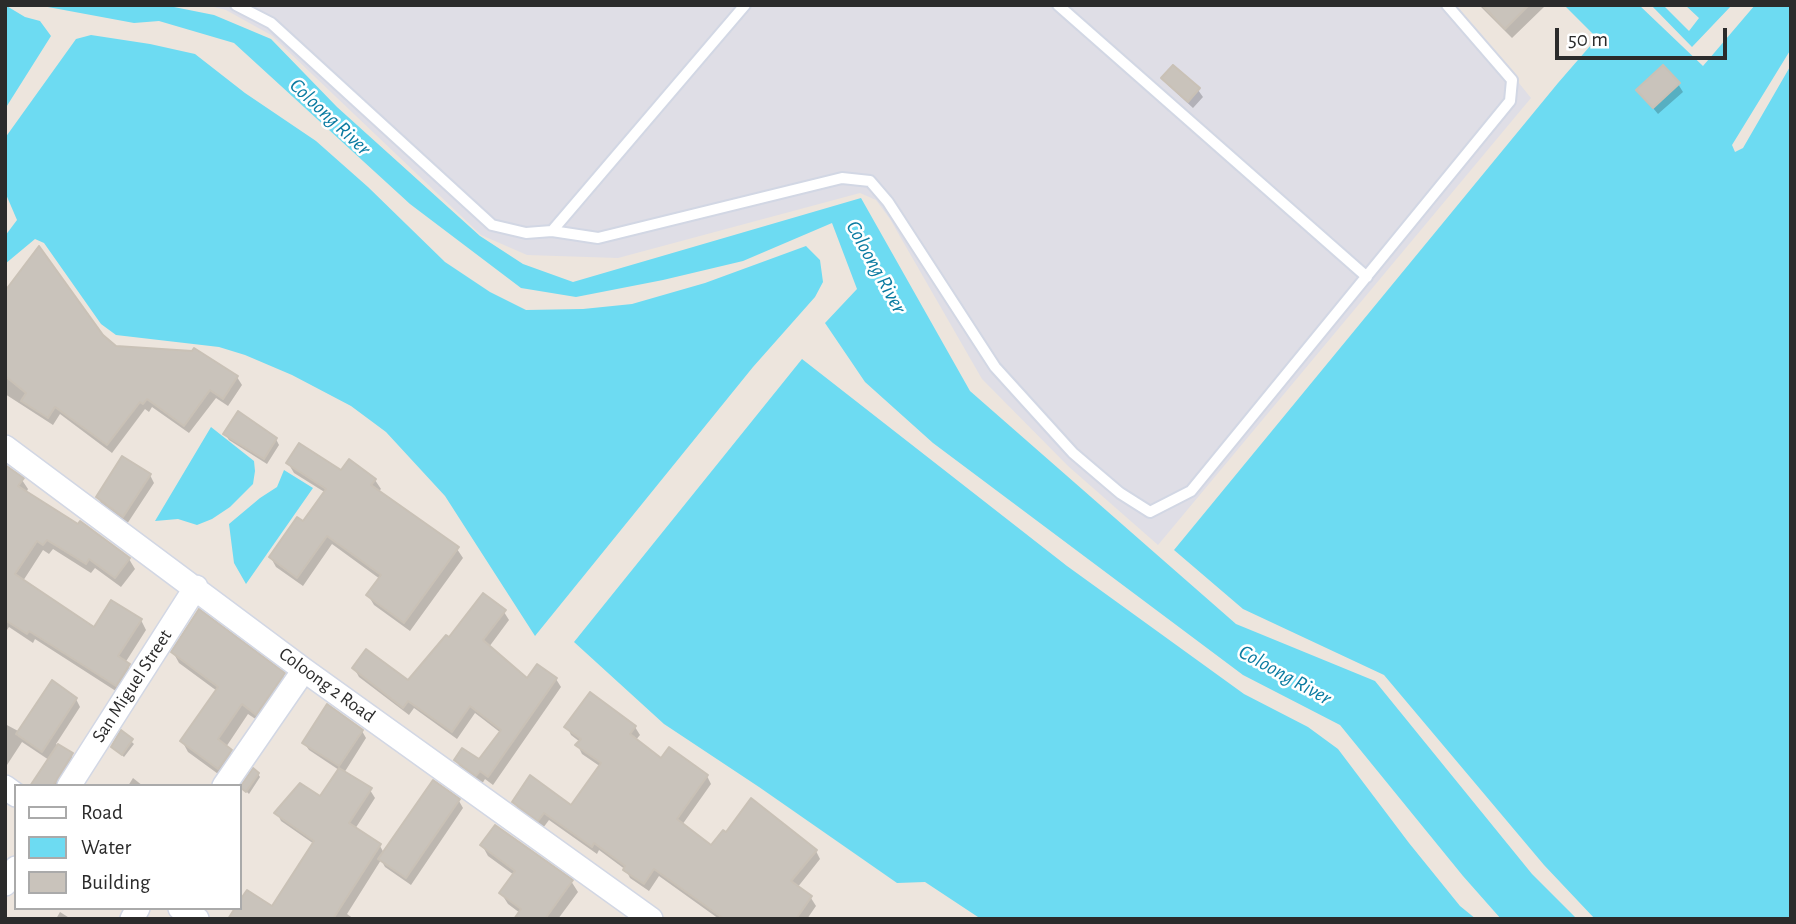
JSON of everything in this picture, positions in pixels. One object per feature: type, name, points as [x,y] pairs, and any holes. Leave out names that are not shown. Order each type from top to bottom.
[{"type":"street","name":"Coloong 2 Road","points":[[5,447],[304,670],[651,919]]},
{"type":"street","name":"San Miguel Street","points":[[70,784],[196,587]]},
{"type":"street","points":[[225,784],[304,670]]},
{"type":"lane","points":[[236,5],[271,23],[492,225],[526,233],[552,231],[598,237],[842,178],[870,181],[888,202],[995,367],[1073,453],[1120,493],[1150,512],[1191,491],[1510,101],[1512,80],[1447,5]]},
{"type":"lane","points":[[552,231],[745,5]]},
{"type":"lane","points":[[1058,5],[1367,277]]},
{"type":"shaded area","points":[[206,5],[1456,5],[1531,98],[1158,545],[1068,466],[982,379],[890,219],[876,200],[860,193],[618,258],[527,255],[481,235],[271,35],[226,10]]},
{"type":"water","points":[[5,5],[25,17],[40,21],[51,36],[5,109]]},
{"type":"water","name":"Coloong River","points":[[37,5],[164,5],[214,15],[271,39],[337,107],[480,236],[523,264],[573,282],[861,198],[970,391],[1236,624],[1375,681],[1532,874],[1577,919],[1501,919],[1340,725],[1243,675],[933,443],[865,382],[825,323],[857,289],[832,223],[743,261],[663,280],[576,297],[521,288],[410,204],[234,43],[159,21],[134,23]]},
{"type":"water","points":[[1564,5],[1639,5],[1703,66],[1755,5],[1791,5],[1791,49],[1732,145],[1735,152],[1743,148],[1791,65],[1791,919],[1595,919],[1544,865],[1384,675],[1243,609],[1174,550],[1597,38]]},
{"type":"water","points":[[1651,5],[1663,5],[1689,31],[1699,18],[1685,5],[1732,5],[1692,47]]},
{"type":"water","points":[[91,35],[195,54],[245,93],[316,141],[445,262],[490,292],[526,310],[583,309],[632,304],[705,283],[806,246],[820,260],[823,282],[815,297],[753,367],[535,636],[445,496],[386,432],[351,406],[292,375],[219,347],[116,335],[101,324],[44,243],[35,239],[5,264],[5,236],[17,220],[5,192],[5,138],[76,39]]},
{"type":"water","points":[[802,359],[1067,566],[1244,694],[1308,727],[1338,749],[1460,906],[1476,919],[981,919],[925,882],[897,883],[664,724],[574,642]]},
{"type":"water","points":[[211,427],[254,461],[253,484],[230,507],[197,525],[178,519],[155,521]]},
{"type":"water","points":[[284,470],[313,488],[246,584],[234,563],[229,524],[277,487]]},
{"type":"building","points":[[1482,5],[1529,5],[1505,29]]},
{"type":"building","points":[[1173,65],[1200,88],[1188,102],[1161,78]]},
{"type":"building","points":[[1663,65],[1680,83],[1653,108],[1636,90]]},
{"type":"building","points":[[39,246],[103,335],[116,346],[192,351],[194,348],[238,376],[223,399],[210,390],[184,426],[147,399],[143,404],[140,402],[107,445],[55,407],[48,418],[21,401],[26,393],[5,376],[5,291]]},
{"type":"building","points":[[238,411],[277,438],[264,459],[223,434]]},
{"type":"building","points":[[299,443],[341,470],[349,459],[376,479],[371,485],[459,547],[404,623],[366,595],[381,575],[327,536],[297,578],[269,557],[297,517],[303,521],[326,489],[286,463]]},
{"type":"building","points":[[122,456],[151,474],[123,517],[96,497]]},
{"type":"building","points":[[5,465],[24,478],[18,486],[78,524],[80,521],[130,558],[115,578],[89,559],[86,564],[47,540],[43,545],[37,541],[15,574],[94,627],[111,600],[142,619],[118,656],[130,664],[116,686],[29,631],[27,634],[5,620]]},
{"type":"building","points":[[483,593],[506,610],[483,640],[527,678],[537,664],[557,678],[488,777],[480,771],[476,776],[454,760],[462,748],[479,759],[501,730],[470,706],[452,732],[408,701],[403,708],[352,668],[366,649],[408,680],[446,635],[449,637]]},
{"type":"building","points":[[199,609],[285,673],[256,715],[242,704],[218,739],[232,750],[218,769],[180,741],[218,687],[171,652]]},
{"type":"building","points":[[52,680],[77,698],[42,752],[16,734]]},
{"type":"building","points":[[590,692],[636,726],[630,734],[661,758],[669,747],[708,775],[677,819],[711,845],[723,830],[726,832],[751,798],[817,850],[791,881],[812,896],[796,919],[724,919],[654,869],[644,884],[623,870],[625,866],[594,843],[592,847],[544,813],[538,821],[512,802],[530,775],[571,805],[601,763],[575,745],[581,739],[564,727]]},
{"type":"building","points":[[327,704],[363,730],[339,766],[302,743]]},
{"type":"building","points":[[121,730],[133,739],[122,755],[111,747]]},
{"type":"building","points":[[58,744],[73,753],[54,784],[31,784]]},
{"type":"building","points":[[253,768],[259,773],[246,792],[242,784]]},
{"type":"building","points":[[339,768],[372,788],[349,823],[381,844],[333,919],[228,919],[234,910],[242,910],[242,897],[247,890],[272,906],[314,841],[274,813],[300,783],[320,796]]},
{"type":"building","points":[[433,780],[460,799],[406,878],[378,859]]},
{"type":"building","points":[[495,825],[573,880],[545,919],[514,919],[521,909],[499,893],[515,871],[480,845]]}]
